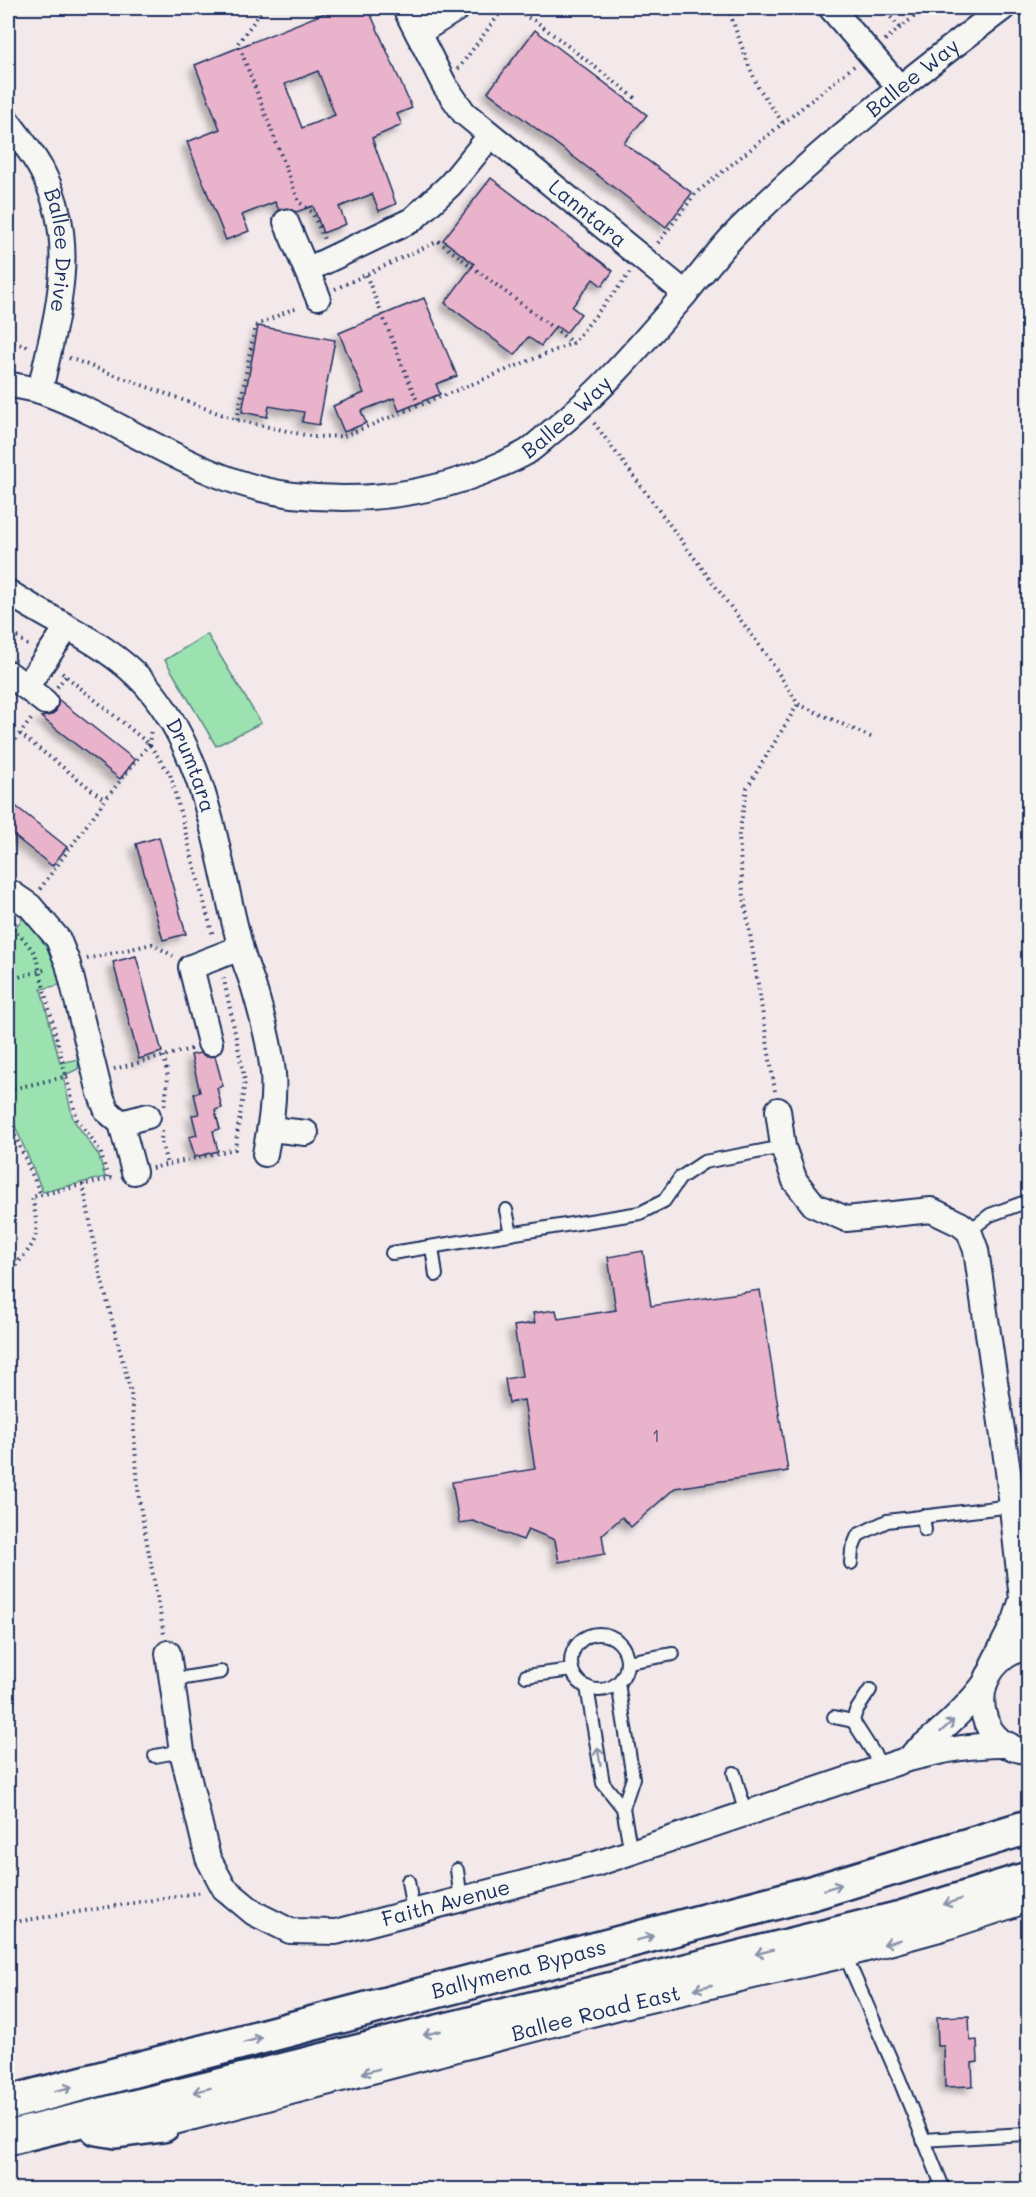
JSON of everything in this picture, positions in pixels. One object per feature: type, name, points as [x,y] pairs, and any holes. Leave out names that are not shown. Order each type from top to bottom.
[{"type":"highway","name":"Ballymena Bypass","points":[[8,2103],[804,1895],[1029,1827]]},
{"type":"highway","name":"Ballymena Bypass","points":[[8,2138],[901,1918],[1029,1879]]},
{"type":"highway","points":[[66,2123],[116,2131],[164,2125]]},
{"type":"street","name":"Lanntara","points":[[405,8],[446,86],[464,113],[685,293]]},
{"type":"street","points":[[418,33],[458,8]]},
{"type":"street","points":[[831,8],[900,87]]},
{"type":"street","name":"Ballee Way","points":[[8,384],[40,391],[74,405],[200,469],[228,480],[293,495],[351,499],[398,495],[473,476],[528,451],[581,406],[627,359],[741,227],[800,172],[900,87],[1003,8]]},
{"type":"street","name":"Ballee Drive","points":[[8,122],[45,177],[56,206],[63,252],[62,285],[40,391]]},
{"type":"street","points":[[307,270],[392,231],[418,216],[459,176],[490,136]]},
{"type":"street","points":[[286,222],[318,297]]},
{"type":"street","name":"Drumtara","points":[[8,592],[103,649],[130,669],[153,694],[170,720],[201,787],[230,953],[258,1003],[270,1056],[274,1089],[265,1154]]},
{"type":"street","points":[[45,702],[17,680],[45,659],[67,628]]},
{"type":"street","points":[[8,891],[30,906],[78,961],[104,1070],[106,1111],[121,1123],[134,1172]]},
{"type":"street","points":[[210,1043],[190,967],[230,953]]},
{"type":"street","points":[[778,1110],[783,1147],[795,1181],[814,1205],[846,1219],[931,1210],[969,1231],[976,1250],[1025,1605],[987,1678],[982,1703],[986,1720],[995,1734],[1019,1748]]},
{"type":"street","points":[[121,1123],[148,1116]]},
{"type":"street","points":[[270,1129],[306,1133]]},
{"type":"street","points":[[987,1678],[1001,1658],[1013,1650],[1029,1647]]},
{"type":"street","name":"Faith Avenue","points":[[168,1653],[182,1751],[208,1858],[224,1888],[254,1914],[290,1931],[336,1932],[596,1864],[894,1764],[949,1749],[985,1744],[1019,1748]]},
{"type":"street","name":"Faith Avenue","points":[[894,1764],[945,1729],[965,1709],[987,1678]]},
{"type":"street","name":"Ballee Road East","points":[[164,2125],[622,2006],[845,1955],[947,1927],[1029,1900]]},
{"type":"lane","points":[[392,1253],[640,1213],[664,1202],[680,1178],[704,1162],[783,1147]]},
{"type":"lane","points":[[969,1231],[990,1215],[1029,1201]]},
{"type":"lane","points":[[506,1210],[511,1234]]},
{"type":"lane","points":[[432,1247],[436,1275]]},
{"type":"lane","points":[[851,1563],[852,1550],[858,1535],[887,1521],[1012,1506]]},
{"type":"lane","points":[[923,1516],[925,1530]]},
{"type":"lane","points":[[586,1688],[603,1690],[618,1683],[626,1670],[626,1654],[616,1639],[608,1635],[591,1635],[583,1639],[572,1653],[572,1670],[575,1677],[586,1688],[603,1783],[623,1808]]},
{"type":"lane","points":[[627,1662],[673,1654]]},
{"type":"lane","points":[[526,1676],[572,1670]]},
{"type":"lane","points":[[172,1680],[221,1672]]},
{"type":"lane","points":[[618,1683],[633,1778],[623,1808],[631,1853]]},
{"type":"lane","points":[[853,1721],[856,1711],[870,1690]]},
{"type":"lane","points":[[834,1717],[853,1721],[894,1764]]},
{"type":"lane","points":[[154,1756],[182,1751]]},
{"type":"lane","points":[[734,1773],[747,1814]]},
{"type":"lane","points":[[457,1870],[461,1900]]},
{"type":"lane","points":[[408,1881],[413,1912]]},
{"type":"lane","points":[[845,1955],[898,2076],[944,2190]]},
{"type":"lane","points":[[923,2139],[1025,2134]]},
{"type":"path","points":[[264,8],[238,43],[299,202],[312,212],[344,285]]},
{"type":"path","points":[[446,86],[503,8],[516,11],[538,22],[638,100]]},
{"type":"path","points":[[728,8],[759,87],[783,123]]},
{"type":"path","points":[[883,8],[900,28]]},
{"type":"path","points":[[8,342],[48,351],[237,420],[314,437],[344,436],[573,343],[643,258],[656,246],[696,193],[925,8]]},
{"type":"path","points":[[237,420],[255,326],[438,241],[573,343]]},
{"type":"path","points":[[366,275],[419,406]]},
{"type":"path","points":[[581,406],[768,657],[798,704],[875,738]]},
{"type":"path","points":[[8,629],[149,744],[170,774],[230,953],[237,1036],[245,1081],[235,1149],[32,1197],[37,1220],[36,1240],[8,1275]]},
{"type":"path","points":[[778,1110],[742,884],[739,835],[747,788],[798,704]]},
{"type":"path","points":[[20,734],[105,800]]},
{"type":"path","points":[[51,872],[149,744]]},
{"type":"path","points":[[8,925],[20,934],[35,953],[77,1119],[100,1150],[108,1179]]},
{"type":"path","points":[[8,980],[152,944]]},
{"type":"path","points":[[8,1090],[178,1052]]},
{"type":"path","points":[[8,1119],[41,1195]]},
{"type":"path","points":[[83,1184],[100,1274],[131,1393],[139,1500],[168,1653]]},
{"type":"path","points":[[8,1243],[18,1262]]},
{"type":"path","points":[[8,1923],[224,1888]]},
{"type":"green space","points":[[207,634],[261,723],[216,746],[165,660]]},
{"type":"green space","points":[[26,914],[43,930],[64,984],[41,989],[60,1063],[79,1059],[78,1069],[63,1076],[73,1119],[99,1156],[105,1177],[43,1192],[8,1109],[8,937]]},
{"type":"building","points":[[322,8],[368,8],[412,108],[397,114],[402,125],[372,138],[396,204],[379,211],[372,194],[339,207],[346,224],[323,233],[313,206],[296,212],[287,208],[279,210],[275,202],[242,215],[249,231],[226,240],[187,142],[220,129],[195,65],[325,13]],"holes":[[[318,71],[335,115],[302,128],[285,84]]]},
{"type":"building","points":[[535,30],[647,115],[624,143],[692,193],[666,227],[488,92]]},
{"type":"building","points":[[491,178],[613,271],[602,286],[593,279],[572,307],[581,314],[566,333],[556,326],[541,346],[528,337],[515,355],[445,303],[474,264],[443,240]]},
{"type":"building","points":[[424,298],[457,376],[436,384],[440,394],[399,411],[394,398],[361,411],[366,423],[344,432],[333,406],[364,393],[339,333]]},
{"type":"building","points":[[258,326],[335,340],[319,425],[302,422],[304,412],[269,406],[267,417],[242,412]]},
{"type":"building","points":[[59,700],[135,760],[120,779],[41,717],[51,715],[56,711]]},
{"type":"building","points":[[8,800],[67,847],[52,866],[8,831]]},
{"type":"building","points":[[159,837],[186,934],[163,940],[136,844]]},
{"type":"building","points":[[136,956],[162,1052],[139,1059],[113,962]]},
{"type":"building","points":[[200,1053],[207,1057],[215,1056],[223,1086],[217,1088],[222,1108],[215,1110],[220,1129],[213,1131],[218,1151],[195,1157],[189,1137],[197,1135],[192,1115],[199,1114],[194,1094],[200,1092],[191,1055]]},
{"type":"building","points":[[643,1251],[651,1306],[760,1290],[788,1471],[675,1488],[631,1527],[622,1517],[602,1535],[605,1554],[559,1562],[555,1540],[528,1529],[523,1540],[473,1521],[459,1523],[452,1482],[535,1469],[524,1400],[509,1403],[505,1379],[522,1376],[514,1326],[535,1323],[533,1313],[556,1310],[558,1319],[616,1310],[608,1257]]},
{"type":"building","points":[[969,2016],[970,2041],[977,2040],[978,2062],[972,2063],[973,2086],[945,2087],[944,2046],[938,2046],[937,2017]]}]
